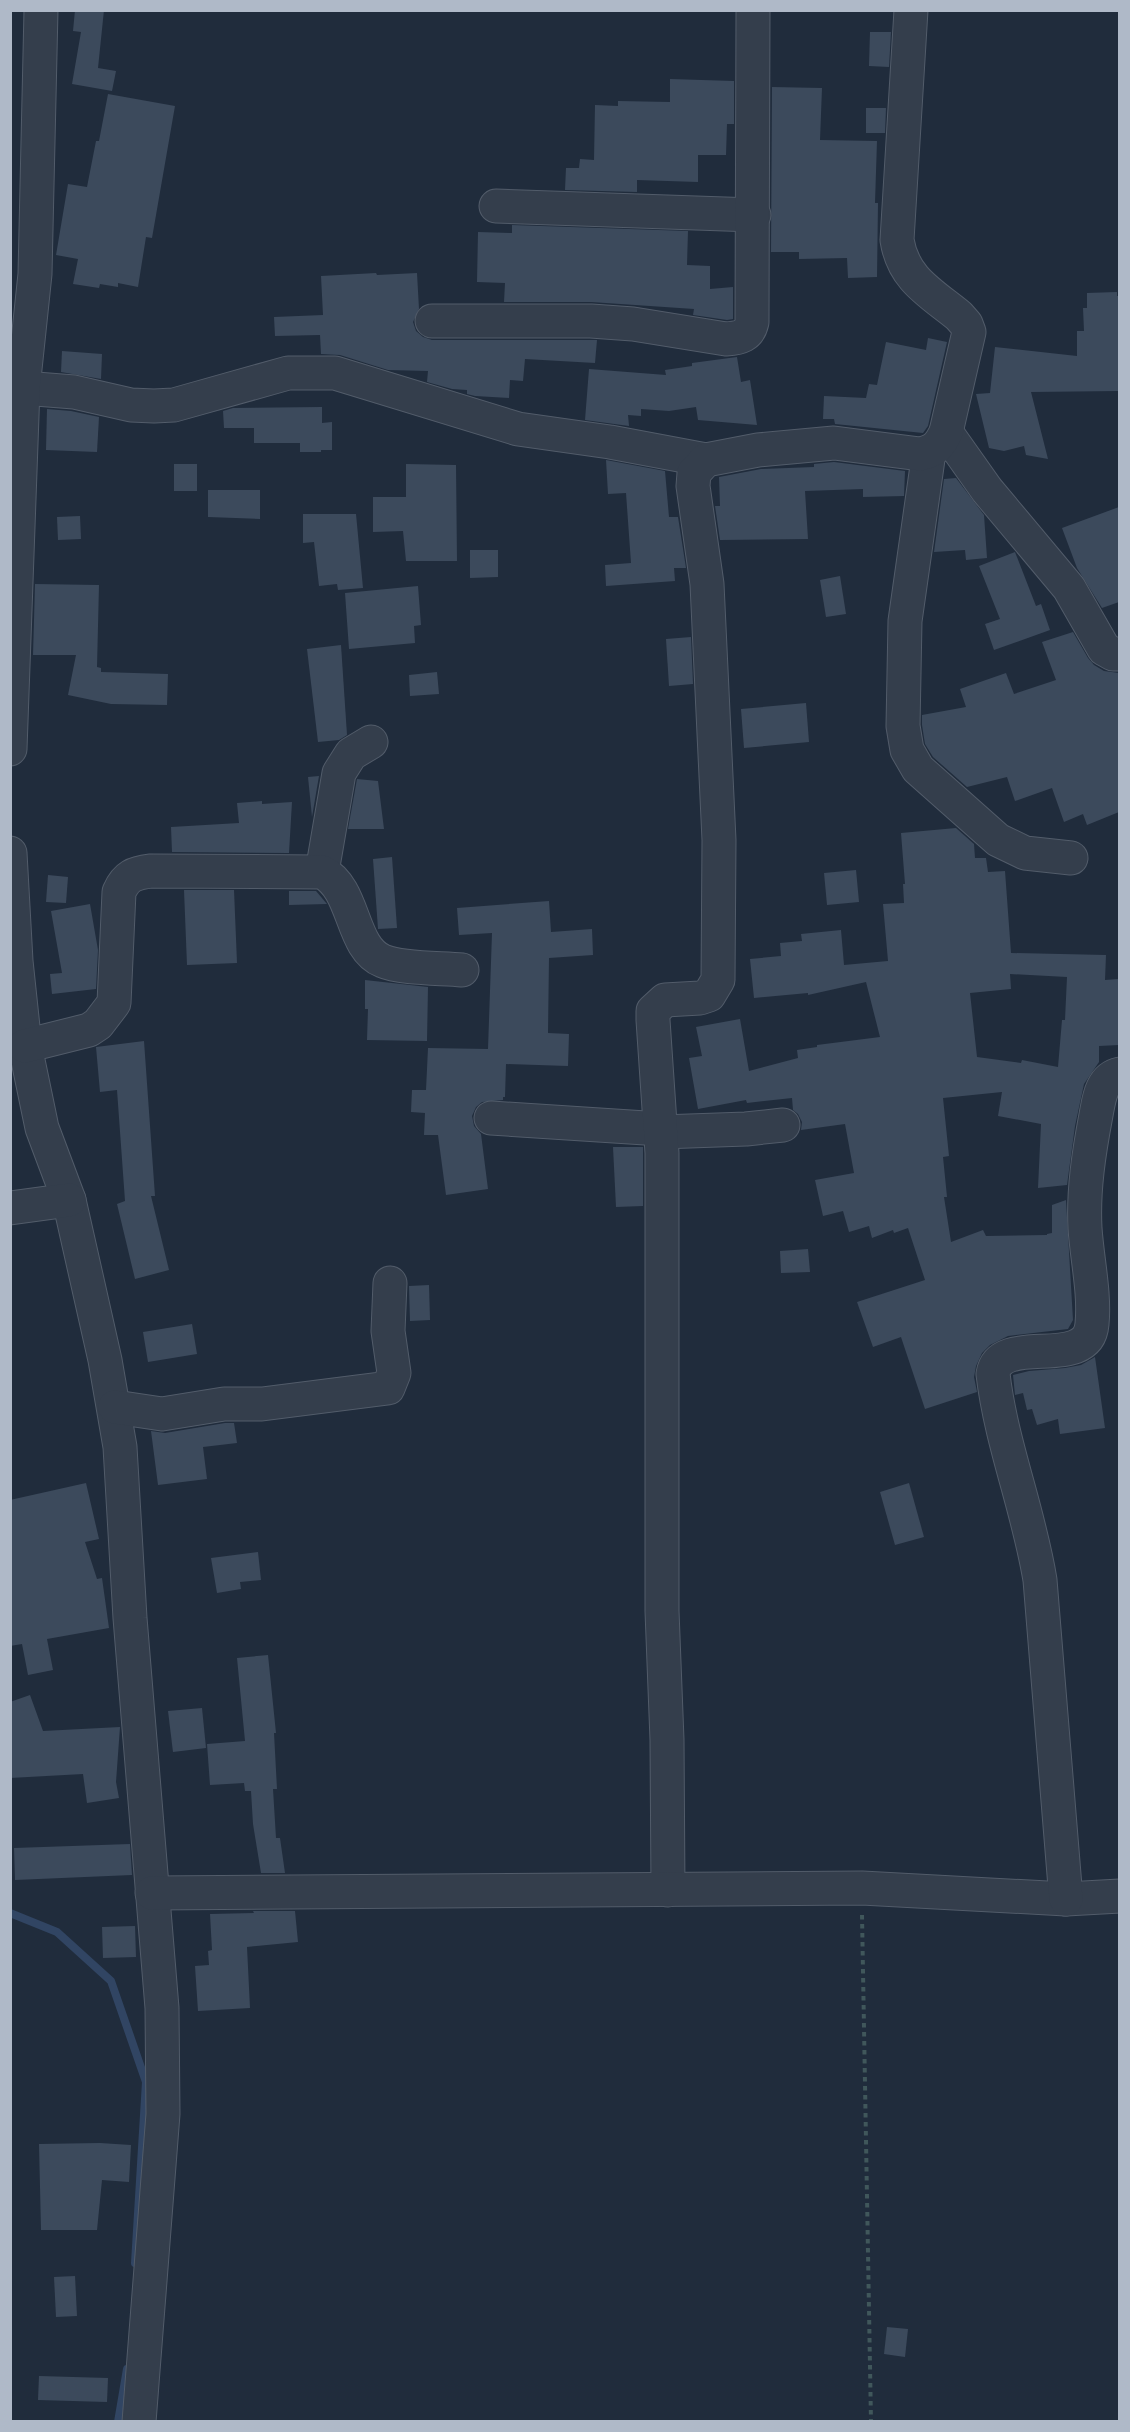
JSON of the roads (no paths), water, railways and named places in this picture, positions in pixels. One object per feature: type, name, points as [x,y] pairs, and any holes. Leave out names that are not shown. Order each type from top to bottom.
[{"type":"street","points":[[10,749],[23,273],[41,10]]},
{"type":"street","points":[[432,321],[612,322],[726,339],[738,339],[750,330],[754,215],[753,10]]},
{"type":"street","points":[[911,10],[897,240],[900,257],[907,272],[959,316],[969,332],[938,442],[905,621],[903,726],[907,750],[918,770],[998,840],[1012,849],[1025,853],[1071,858]]},
{"type":"street","points":[[496,206],[754,215]]},
{"type":"street","points":[[19,408],[74,392],[131,405],[174,405],[288,373],[335,373],[518,429],[610,442],[706,460],[758,450],[834,443],[920,454],[938,442]]},
{"type":"street","points":[[938,442],[994,499],[1069,588],[1104,649],[1113,654],[1119,654]]},
{"type":"street","points":[[668,1890],[667,1740],[662,1611],[664,1435],[661,1130],[653,1011],[665,1000],[700,998],[709,995],[718,980],[719,840],[707,584],[693,486],[694,474],[706,460]]},
{"type":"street","points":[[322,872],[339,773],[351,754],[371,742]]},
{"type":"street","points":[[10,853],[16,961],[25,1046],[42,1128],[69,1200],[115,1407],[120,1448],[130,1618],[162,2008],[163,2115],[139,2421]]},
{"type":"street","points":[[25,1046],[89,1030],[98,1024],[114,1003],[119,892],[124,880],[131,875],[151,871],[322,872],[337,882],[363,941],[370,952],[381,961],[462,970]]},
{"type":"street","points":[[1066,1899],[1040,1581],[1034,1541],[1006,1437],[993,1374],[995,1367],[1005,1357],[1070,1348],[1081,1344],[1090,1334],[1093,1317],[1085,1226],[1088,1165],[1102,1091],[1110,1078],[1119,1074]]},
{"type":"street","points":[[491,1118],[661,1130],[746,1129],[783,1125]]},
{"type":"street","points":[[10,1208],[69,1200]]},
{"type":"street","points":[[115,1407],[162,1414],[224,1404],[262,1404],[388,1388],[394,1373],[388,1331],[390,1283]]},
{"type":"street","points":[[152,1893],[862,1888],[1066,1899],[1119,1896]]},
{"type":"waterway","points":[[10,1913],[57,1932],[111,1981],[146,2082],[135,2263]]},
{"type":"waterway","points":[[118,2422],[127,2369]]}]
